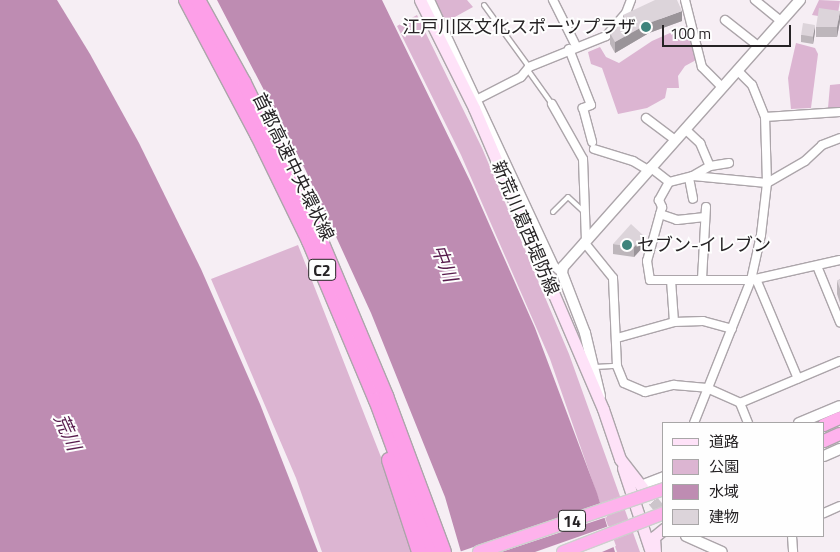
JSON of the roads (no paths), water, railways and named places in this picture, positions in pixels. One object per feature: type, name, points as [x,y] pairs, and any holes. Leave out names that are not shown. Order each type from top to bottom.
[{"type":"highway","name":"首都高速中央環状線","points":[[186,0],[254,127],[309,241],[372,392],[432,552]]},
{"type":"highway","name":"首都高速中央環状線","points":[[198,0],[244,83],[318,234],[427,504],[444,552]]},
{"type":"highway","points":[[372,392],[381,436],[419,552]]},
{"type":"highway","points":[[825,425],[840,418]]},
{"type":"highway","points":[[825,441],[840,434]]},
{"type":"highway","name":"14","points":[[479,552],[662,490]]},
{"type":"highway","points":[[427,504],[452,552]]},
{"type":"highway","name":"14","points":[[563,552],[662,514]]},
{"type":"main road","name":"新荒川葛西堤防線","points":[[420,0],[474,108],[603,409],[651,552]]},
{"type":"main road","name":"新荒川葛西堤防線","points":[[620,459],[642,487]]},
{"type":"main road","points":[[655,552],[654,537],[662,531]]},
{"type":"street","points":[[430,0],[478,99],[554,266],[562,273],[595,367],[603,409]]},
{"type":"street","points":[[553,0],[573,47],[592,106],[584,108],[593,146],[649,169],[669,182],[691,177],[710,166],[729,163]]},
{"type":"street","points":[[478,99],[521,77],[528,68],[573,47],[606,36],[626,13],[631,0]]},
{"type":"street","points":[[685,0],[702,67],[722,87]]},
{"type":"street","points":[[755,0],[781,21]]},
{"type":"street","points":[[562,273],[585,241],[800,0]]},
{"type":"street","points":[[725,20],[758,46]]},
{"type":"street","points":[[694,422],[707,388],[754,280],[761,235],[766,183],[765,117],[752,85],[737,70]]},
{"type":"street","points":[[552,104],[583,159],[586,179],[583,211],[585,241],[613,278],[617,366],[624,383],[645,392],[674,385],[707,388],[740,403],[748,422]]},
{"type":"street","points":[[765,117],[840,112]]},
{"type":"street","points":[[646,118],[675,140]]},
{"type":"street","points":[[685,129],[700,143],[710,166]]},
{"type":"street","points":[[691,177],[766,183],[800,164],[822,145],[840,138]]},
{"type":"street","points":[[691,177],[693,199]]},
{"type":"street","points":[[669,182],[660,200],[660,214],[647,261],[650,280],[754,280],[840,260]]},
{"type":"street","points":[[702,279],[706,207]]},
{"type":"street","points":[[660,214],[677,220],[705,218]]},
{"type":"street","points":[[817,266],[840,322]]},
{"type":"street","points":[[671,280],[674,322]]},
{"type":"street","points":[[754,280],[798,378]]},
{"type":"street","points":[[617,338],[674,322],[703,321],[732,329]]},
{"type":"street","points":[[740,403],[840,361]]},
{"type":"street","points":[[801,422],[840,406]]},
{"type":"street","points":[[825,456],[840,449]]},
{"type":"street","points":[[642,487],[662,478]]},
{"type":"street","points":[[825,513],[840,506]]},
{"type":"street","points":[[688,537],[722,552]]},
{"type":"street","points":[[792,537],[793,552]]},
{"type":"lane","points":[[484,5],[552,104]]},
{"type":"lane","points":[[553,212],[568,197],[583,211]]},
{"type":"lane","points":[[595,367],[617,366]]},
{"type":"water","name":"荒川","points":[[0,0],[57,0],[90,54],[139,143],[201,269],[260,404],[318,552],[0,552]]},
{"type":"water","name":"中川","points":[[217,0],[382,0],[471,183],[535,328],[597,493],[615,552],[461,552],[445,497],[371,313],[305,169]]},
{"type":"tunnel","points":[[643,488],[662,512]]},
{"type":"place","name":"江戸川区文化スポーツプラザ","points":[[646,27]]},
{"type":"place","name":"セブン-イレブン","points":[[627,245]]}]
